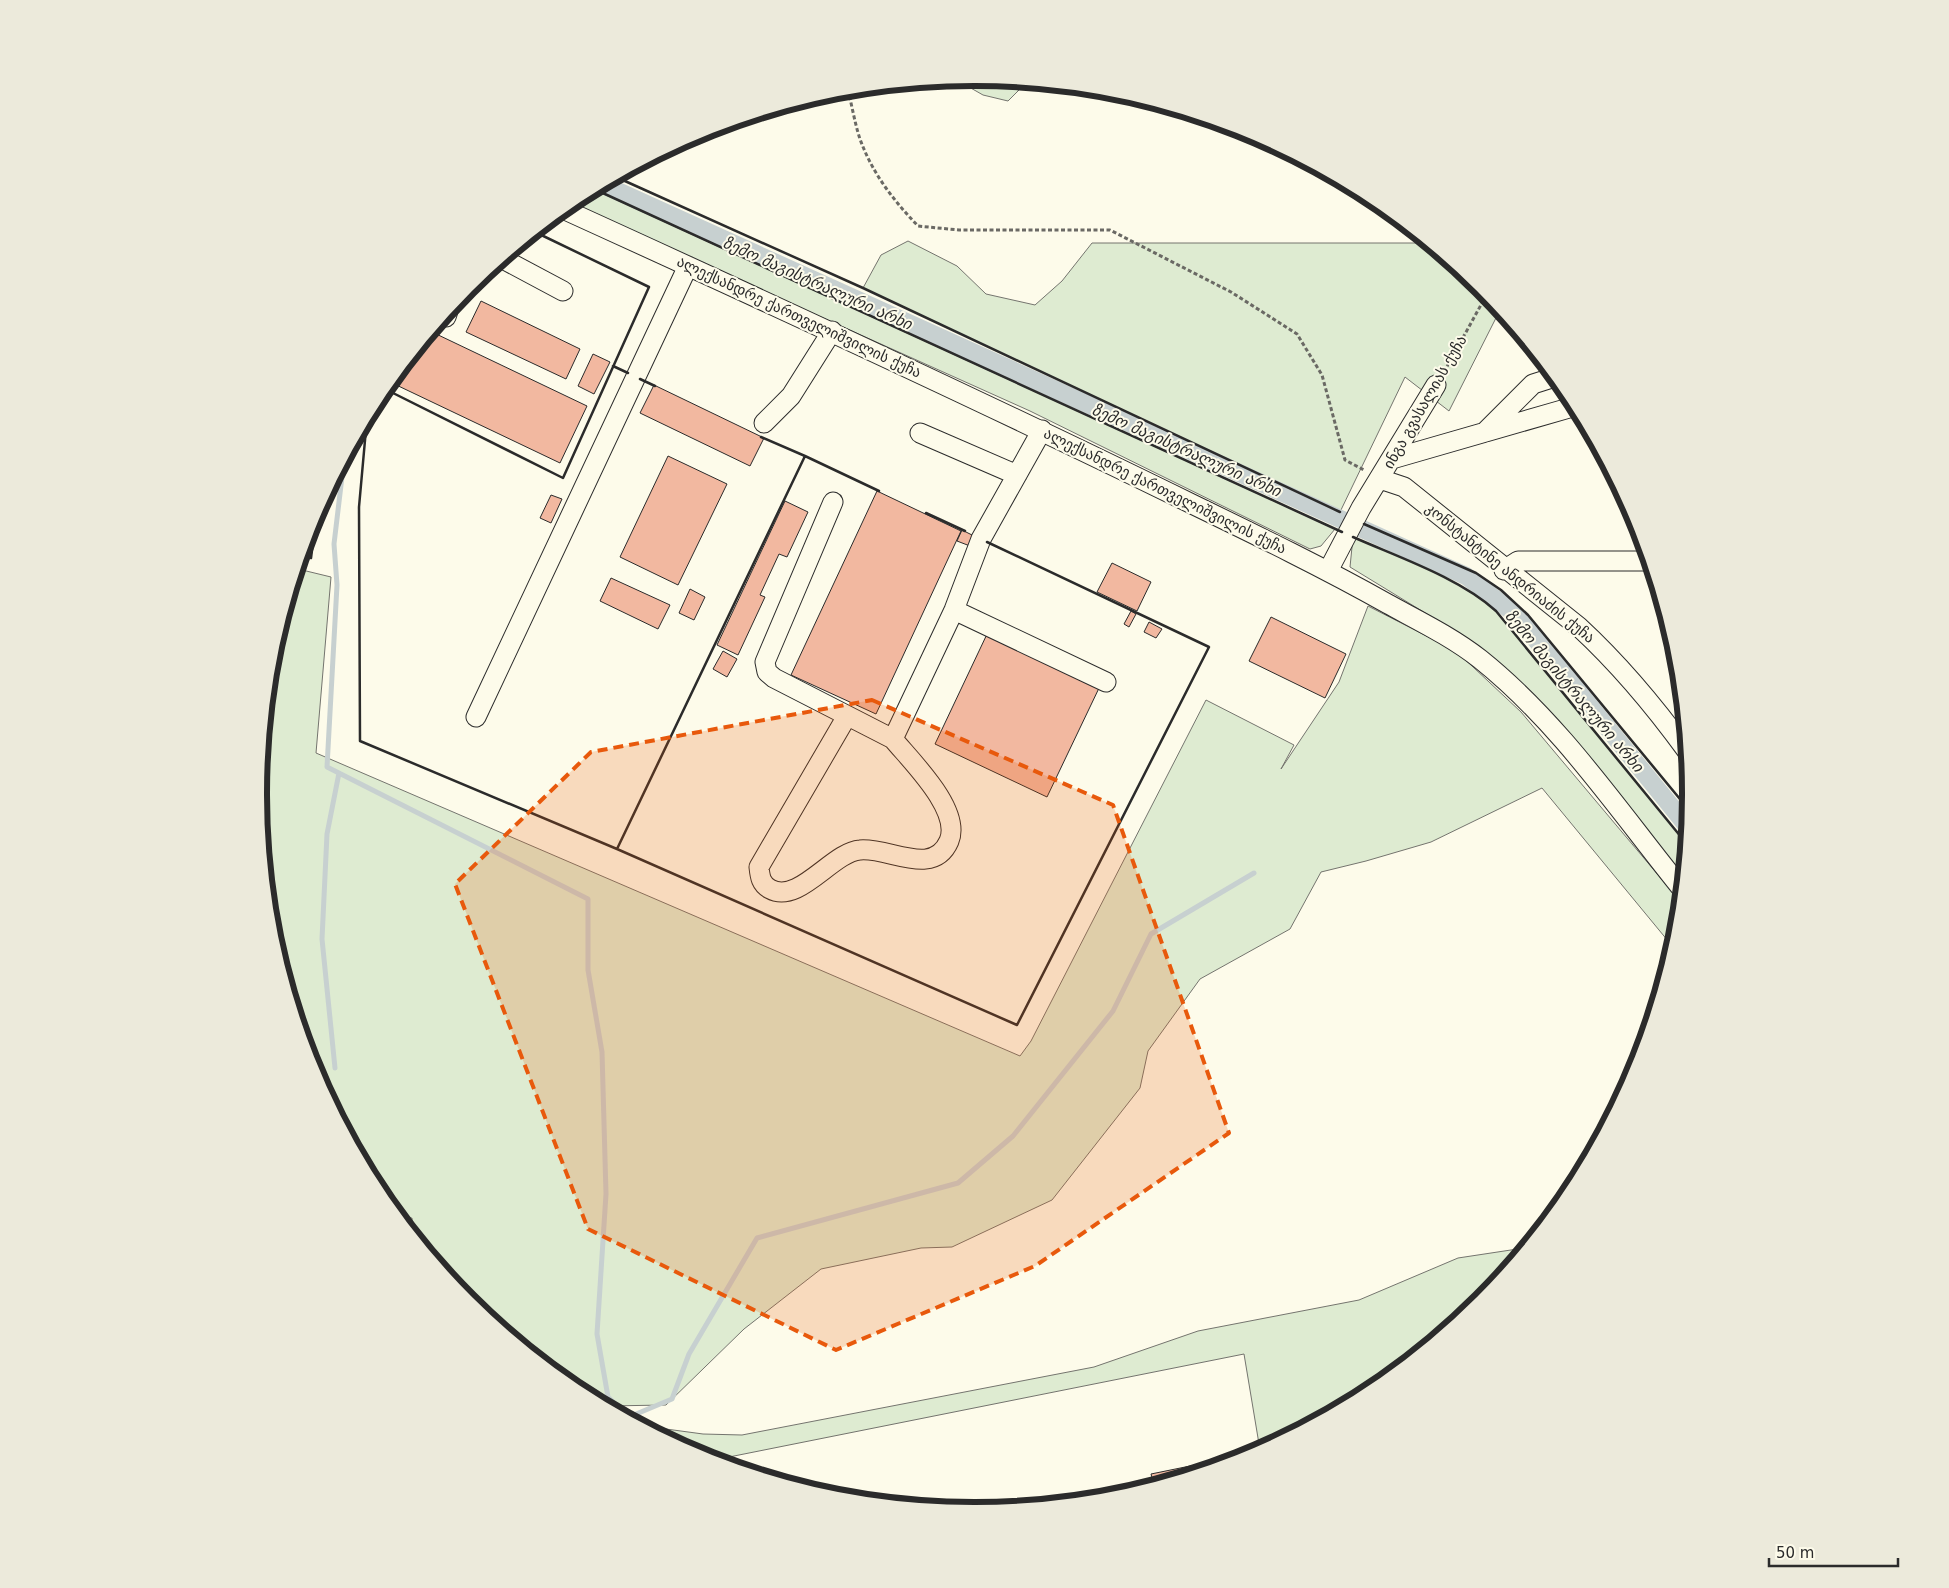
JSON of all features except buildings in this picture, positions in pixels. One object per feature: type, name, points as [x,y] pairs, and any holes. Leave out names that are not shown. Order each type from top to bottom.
[{"type":"street","name":"ალექსანდრე ქართველიშვილის ქუჩა","points":[[572,213],[832,331],[1042,430],[1328,571],[1436,630],[1478,657],[1555,729],[1676,882]]},
{"type":"street","points":[[508,262],[563,291]]},
{"type":"street","points":[[476,717],[688,266]]},
{"type":"street","points":[[764,423],[791,396],[832,331]]},
{"type":"street","points":[[1485,432],[1533,384],[1548,379]]},
{"type":"street","name":"ინგა გვასალიას ქუჩა","points":[[1328,571],[1361,508],[1436,385]]},
{"type":"street","points":[[1392,459],[1568,408]]},
{"type":"street","points":[[893,739],[954,610],[981,539],[1042,430]]},
{"type":"street","points":[[920,433],[1016,475]]},
{"type":"street","name":"კონსტანტინე ანდრიაძის ქუჩა","points":[[1380,479],[1404,487],[1504,570],[1551,603],[1598,645],[1676,724]]},
{"type":"street","points":[[833,502],[764,662],[767,672],[774,678],[893,739],[945,805],[952,824],[950,840],[940,855],[922,861],[860,850],[849,853],[798,887],[787,892],[775,892],[766,887],[760,878],[759,867],[847,716]]},
{"type":"street","points":[[1504,570],[1518,561],[1643,561]]},
{"type":"street","points":[[954,610],[1106,682]]},
{"type":"path","points":[[850,98],[860,140],[878,176],[895,201],[918,226],[959,230],[1110,230],[1231,292],[1297,334],[1322,375],[1345,460],[1380,479]]},
{"type":"path","name":"ინგა გვასალიას ქუჩა","points":[[1436,385],[1483,302]]},
{"type":"highlighted area","points":[[872,700],[1113,805],[1229,1133],[1035,1266],[836,1350],[588,1229],[455,884],[591,752]]},
{"type":"green space","points":[[968,86],[1019,88],[1008,101],[983,95]]},
{"type":"green space","points":[[602,193],[1335,529],[1321,546],[1310,549],[1030,411],[578,208]]},
{"type":"green space","points":[[908,241],[957,266],[986,294],[1035,305],[1062,281],[1092,243],[1417,243],[1441,262],[1497,316],[1449,411],[1405,377],[1340,512],[863,288],[881,255]]},
{"type":"green space","points":[[1353,537],[1447,578],[1465,588],[1496,611],[1681,837],[1678,872],[1453,630],[1350,567]]},
{"type":"green space","points":[[303,570],[331,577],[316,753],[1020,1056],[1031,1041],[1206,700],[1294,745],[1281,769],[1339,682],[1368,606],[1456,651],[1521,712],[1675,895],[1667,940],[1542,788],[1431,842],[1321,872],[1290,929],[1200,979],[1148,1051],[1140,1088],[1052,1200],[952,1247],[921,1248],[821,1269],[744,1329],[666,1405],[619,1406],[581,1382],[544,1355],[508,1326],[442,1261],[412,1224],[412,1218],[408,1218],[386,1187],[340,1107],[304,1021],[280,932],[268,840],[268,748],[280,656]]},
{"type":"green space","points":[[1517,1249],[1475,1294],[1441,1326],[1405,1355],[1368,1382],[1328,1407],[1288,1429],[1259,1442],[1244,1354],[728,1457],[666,1431],[666,1429],[703,1434],[742,1435],[1094,1367],[1198,1331],[1359,1300],[1458,1258]]},
{"type":"waterway","name":"ზემო მაგისტრალური არხი","points":[[610,188],[1466,576],[1515,614],[1681,819]]},
{"type":"waterway","points":[[342,477],[334,544],[337,585],[327,767],[588,899],[588,970],[602,1052],[606,1194],[597,1334],[608,1397],[614,1402]]},
{"type":"waterway","points":[[335,1068],[322,939],[327,834],[339,773]]},
{"type":"waterway","points":[[635,1415],[672,1399],[689,1354],[757,1238],[958,1183],[1013,1136],[1113,1011],[1151,934],[1254,873]]},
{"type":"wall","points":[[623,180],[863,288],[1340,512]]},
{"type":"wall","points":[[602,193],[1342,532]]},
{"type":"wall","points":[[392,393],[563,478],[649,287],[541,235]]},
{"type":"wall","points":[[613,366],[628,373]]},
{"type":"wall","points":[[640,379],[655,386]]},
{"type":"wall","points":[[366,434],[359,507],[360,741],[617,849],[1017,1025],[1209,647],[987,542]]},
{"type":"wall","points":[[761,437],[805,456]]},
{"type":"wall","points":[[617,849],[805,456],[879,491]]},
{"type":"wall","points":[[926,513],[965,531]]},
{"type":"wall","points":[[1364,524],[1476,573],[1501,590],[1528,615],[1682,801]]},
{"type":"wall","points":[[1353,537],[1447,578],[1465,588],[1496,611],[1681,837]]},
{"type":"wall","points":[[308,557],[311,558],[313,544]]}]
